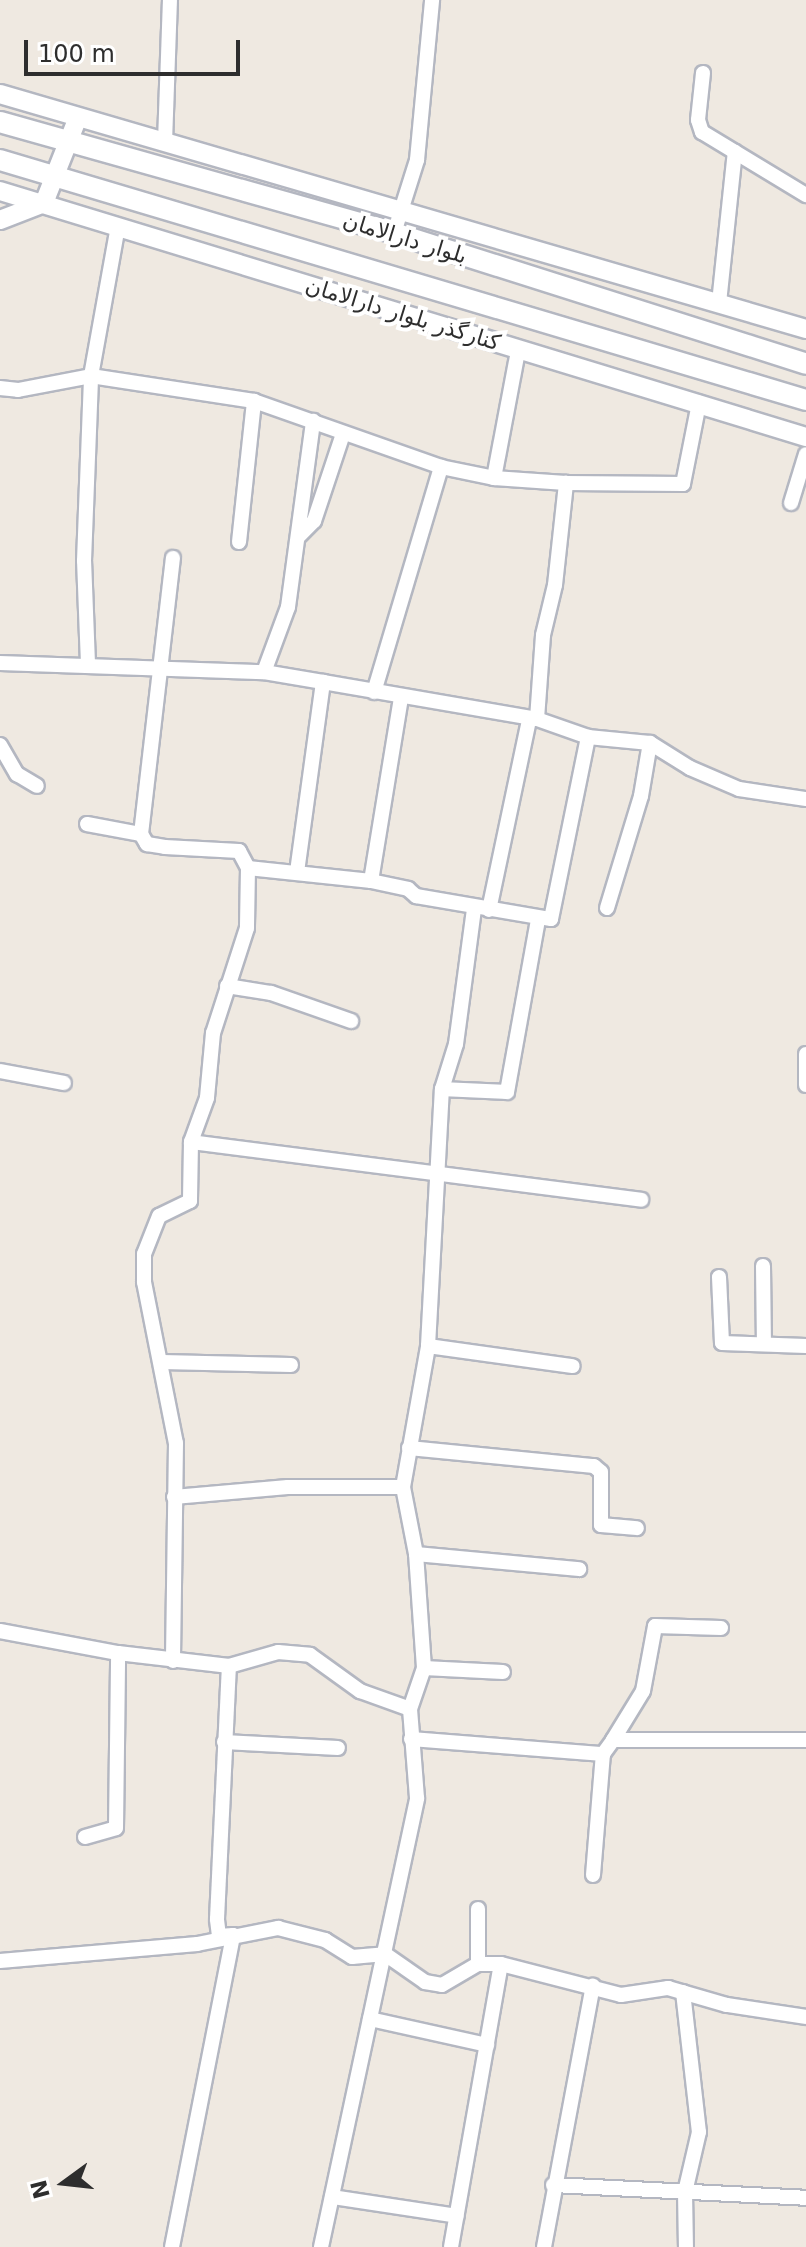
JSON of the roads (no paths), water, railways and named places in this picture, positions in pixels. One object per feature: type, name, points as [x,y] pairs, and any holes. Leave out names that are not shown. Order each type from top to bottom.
[{"type":"main road","name":"بلوار دارالامان","points":[[0,122],[394,233],[806,364]]},
{"type":"main road","name":"بلوار دارالامان","points":[[0,160],[806,400]]},
{"type":"street","points":[[165,142],[170,0]]},
{"type":"street","points":[[394,233],[417,160],[432,0]]},
{"type":"street","points":[[703,73],[698,120],[702,132],[806,195]]},
{"type":"street","points":[[0,94],[806,329]]},
{"type":"street","points":[[0,220],[44,203],[78,117]]},
{"type":"street","points":[[719,303],[735,152]]},
{"type":"street","name":"کنارگذر بلوار دارالامان","points":[[0,191],[806,437]]},
{"type":"street","points":[[88,664],[84,561],[91,376],[118,226]]},
{"type":"street","points":[[494,478],[518,351]]},
{"type":"street","points":[[0,388],[18,390],[91,376],[254,401],[441,467],[494,478],[566,483],[683,484],[699,403]]},
{"type":"street","points":[[239,542],[254,401]]},
{"type":"street","points":[[264,672],[288,607],[313,421]]},
{"type":"street","points":[[299,536],[314,521],[343,434]]},
{"type":"street","points":[[791,503],[806,454]]},
{"type":"street","points":[[374,692],[441,467]]},
{"type":"street","points":[[321,2247],[417,1798],[410,1709],[424,1668],[416,1554],[403,1487],[428,1346],[441,1174],[442,1089],[456,1044],[482,909],[533,719],[543,635],[555,585],[566,483]]},
{"type":"street","points":[[173,558],[141,834],[147,844],[239,851],[248,868],[247,928],[213,1033],[207,1098],[191,1142],[190,1201],[159,1216],[144,1254],[144,1282],[176,1443],[173,1661]]},
{"type":"street","points":[[0,663],[264,672],[533,719],[588,737],[650,743],[690,768],[739,789],[806,799]]},
{"type":"street","points":[[297,872],[323,682]]},
{"type":"street","points":[[371,881],[401,697]]},
{"type":"street","points":[[248,868],[371,881],[482,909],[538,920],[551,919],[588,737]]},
{"type":"street","points":[[607,908],[641,796],[650,743]]},
{"type":"street","points":[[0,745],[17,774],[37,786]]},
{"type":"street","points":[[87,824],[141,834]]},
{"type":"street","points":[[442,1089],[507,1092],[538,920]]},
{"type":"street","points":[[227,986],[271,993],[351,1021]]},
{"type":"street","points":[[806,1054],[806,1085]]},
{"type":"street","points":[[0,1071],[64,1083]]},
{"type":"street","points":[[191,1142],[641,1200]]},
{"type":"street","points":[[763,1266],[764,1344]]},
{"type":"street","points":[[719,1277],[722,1343],[806,1346]]},
{"type":"street","points":[[428,1346],[573,1366]]},
{"type":"street","points":[[162,1362],[291,1365]]},
{"type":"street","points":[[409,1448],[594,1466],[601,1472],[601,1525],[637,1528]]},
{"type":"street","points":[[174,1497],[288,1487],[403,1487]]},
{"type":"street","points":[[416,1554],[579,1569]]},
{"type":"street","points":[[593,1875],[603,1754],[643,1691],[655,1626],[721,1628]]},
{"type":"street","points":[[0,1631],[118,1653],[229,1666],[278,1652],[310,1655],[360,1691],[410,1709]]},
{"type":"street","points":[[85,1837],[116,1828],[118,1653]]},
{"type":"street","points":[[229,1666],[217,1919],[219,1936],[278,1928],[325,1940],[352,1957],[385,1954],[425,1982],[442,1985],[478,1964],[501,1964],[621,1995],[668,1988],[806,2017]]},
{"type":"street","points":[[424,1668],[503,1672]]},
{"type":"street","points":[[411,1739],[603,1754]]},
{"type":"street","points":[[613,1740],[806,1740]]},
{"type":"street","points":[[224,1742],[338,1748]]},
{"type":"street","points":[[478,1909],[478,1964]]},
{"type":"street","points":[[0,1961],[197,1944],[233,1935]]},
{"type":"street","points":[[172,2247],[233,1935]]},
{"type":"street","points":[[451,2247],[501,1964]]},
{"type":"street","points":[[544,2247],[553,2185],[593,1986]]},
{"type":"street","points":[[683,1992],[699,2132],[685,2192],[686,2247]]},
{"type":"street","points":[[370,2019],[487,2045]]},
{"type":"street","points":[[553,2185],[806,2198]]},
{"type":"street","points":[[332,2197],[457,2216]]}]
